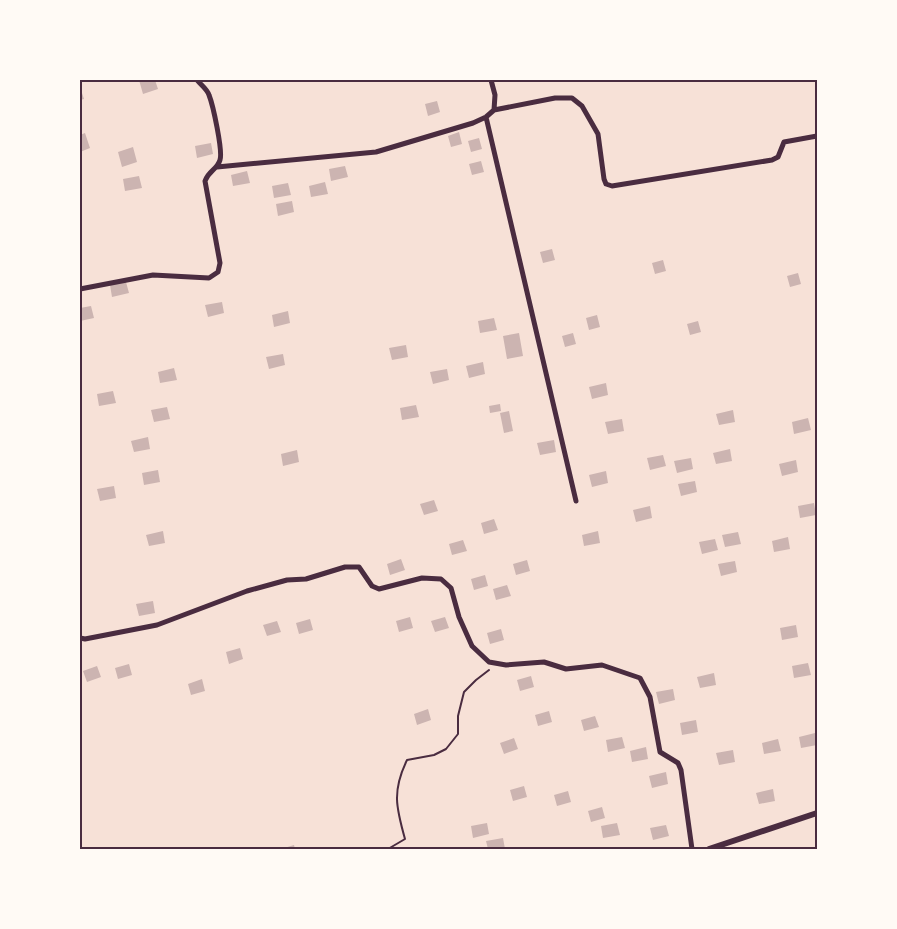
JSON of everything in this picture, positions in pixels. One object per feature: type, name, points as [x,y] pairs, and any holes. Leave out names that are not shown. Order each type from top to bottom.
[{"type":"street","points":[[198,80],[209,93],[220,144],[221,158],[217,167]]},
{"type":"street","points":[[491,80],[495,95],[494,110]]},
{"type":"street","points":[[80,289],[153,275],[209,278],[218,272],[220,263],[205,181],[208,173],[217,167],[376,152],[473,123],[486,117],[494,110],[555,98],[572,98],[582,106],[598,134],[604,179],[606,184],[612,186],[772,160],[778,157],[784,142],[817,136]]},
{"type":"street","points":[[486,117],[576,501]]},
{"type":"street","points":[[80,638],[156,625],[247,591],[286,580],[306,579],[345,567],[359,567],[372,586],[379,589],[422,578],[441,579],[451,588],[459,617],[472,646],[489,662],[506,665],[544,662],[566,669],[602,665],[640,678],[650,697],[660,752],[678,763],[682,770],[692,849]]},
{"type":"street","points":[[708,849],[817,813]]},
{"type":"path","points":[[388,849],[405,839],[396,796],[400,774],[407,760],[434,755],[446,749],[458,734],[458,716],[464,692],[497,664]]},
{"type":"building","points":[[139,80],[155,80],[158,89],[143,94]]},
{"type":"building","points":[[80,87],[84,99],[80,100]]},
{"type":"building","points":[[437,101],[440,112],[428,116],[425,104]]},
{"type":"building","points":[[459,132],[462,144],[451,147],[448,136]]},
{"type":"building","points":[[85,133],[90,148],[80,152],[80,135]]},
{"type":"building","points":[[479,138],[482,149],[471,152],[468,141]]},
{"type":"building","points":[[211,143],[213,154],[197,158],[195,146]]},
{"type":"building","points":[[133,147],[137,162],[122,167],[118,152]]},
{"type":"building","points":[[481,161],[484,172],[472,175],[469,164]]},
{"type":"building","points":[[345,166],[348,177],[331,181],[329,169]]},
{"type":"building","points":[[247,171],[250,183],[233,186],[231,175]]},
{"type":"building","points":[[139,176],[142,188],[125,191],[123,179]]},
{"type":"building","points":[[325,182],[328,194],[311,197],[309,186]]},
{"type":"building","points":[[288,183],[291,195],[274,198],[272,186]]},
{"type":"building","points":[[292,201],[294,212],[278,216],[276,204]]},
{"type":"building","points":[[552,249],[555,260],[543,263],[540,252]]},
{"type":"building","points":[[663,260],[666,271],[655,274],[652,263]]},
{"type":"building","points":[[798,273],[801,284],[790,287],[787,276]]},
{"type":"building","points":[[126,282],[129,293],[112,297],[110,285]]},
{"type":"building","points":[[222,302],[224,313],[208,317],[205,305]]},
{"type":"building","points":[[91,306],[94,318],[80,321],[80,308]]},
{"type":"building","points":[[288,311],[290,323],[274,327],[272,315]]},
{"type":"building","points":[[597,315],[600,327],[589,330],[586,318]]},
{"type":"building","points":[[494,318],[497,330],[480,333],[478,321]]},
{"type":"building","points":[[698,321],[701,332],[690,335],[687,324]]},
{"type":"building","points":[[519,333],[523,356],[507,359],[503,336]]},
{"type":"building","points":[[573,333],[576,344],[565,347],[562,336]]},
{"type":"building","points":[[406,345],[408,357],[392,360],[389,348]]},
{"type":"building","points":[[283,354],[285,365],[269,369],[266,357]]},
{"type":"building","points":[[483,362],[485,374],[469,378],[466,366]]},
{"type":"building","points":[[174,368],[177,380],[160,383],[158,372]]},
{"type":"building","points":[[447,369],[449,380],[433,384],[430,372]]},
{"type":"building","points":[[606,383],[608,395],[592,399],[589,387]]},
{"type":"building","points":[[113,391],[116,403],[99,406],[97,394]]},
{"type":"building","points":[[500,404],[501,411],[490,413],[489,406]]},
{"type":"building","points":[[416,405],[419,417],[402,420],[400,408]]},
{"type":"building","points":[[167,407],[170,419],[154,422],[151,410]]},
{"type":"building","points":[[733,410],[735,422],[719,425],[716,414]]},
{"type":"building","points":[[509,411],[513,431],[504,433],[500,413]]},
{"type":"building","points":[[808,418],[811,430],[794,434],[792,422]]},
{"type":"building","points":[[622,419],[624,431],[608,434],[605,422]]},
{"type":"building","points":[[148,437],[150,449],[134,452],[131,441]]},
{"type":"building","points":[[554,440],[556,452],[540,455],[537,443]]},
{"type":"building","points":[[730,449],[732,461],[716,464],[713,453]]},
{"type":"building","points":[[297,450],[299,462],[283,466],[281,454]]},
{"type":"building","points":[[663,455],[666,466],[650,470],[647,458]]},
{"type":"building","points":[[691,458],[693,469],[677,473],[674,461]]},
{"type":"building","points":[[796,460],[798,472],[782,476],[779,464]]},
{"type":"building","points":[[158,470],[160,482],[144,485],[142,473]]},
{"type":"building","points":[[606,471],[608,483],[592,487],[589,475]]},
{"type":"building","points":[[695,481],[697,492],[681,496],[678,484]]},
{"type":"building","points":[[114,486],[116,498],[100,501],[97,489]]},
{"type":"building","points":[[434,500],[438,511],[424,515],[420,504]]},
{"type":"building","points":[[814,503],[816,515],[800,518],[798,506]]},
{"type":"building","points":[[650,506],[652,518],[636,522],[633,510]]},
{"type":"building","points":[[494,519],[498,530],[484,534],[481,523]]},
{"type":"building","points":[[163,531],[165,543],[149,546],[146,535]]},
{"type":"building","points":[[598,531],[600,543],[584,546],[582,535]]},
{"type":"building","points":[[738,532],[741,544],[725,547],[722,535]]},
{"type":"building","points":[[788,537],[790,549],[774,552],[772,541]]},
{"type":"building","points":[[715,539],[718,550],[702,554],[699,542]]},
{"type":"building","points":[[463,540],[467,551],[452,555],[449,544]]},
{"type":"building","points":[[401,559],[405,570],[390,575],[387,564]]},
{"type":"building","points":[[527,560],[530,571],[516,575],[513,564]]},
{"type":"building","points":[[735,561],[737,572],[721,576],[718,564]]},
{"type":"building","points":[[485,575],[488,586],[474,590],[471,579]]},
{"type":"building","points":[[507,585],[511,596],[496,600],[493,589]]},
{"type":"building","points":[[153,601],[155,613],[139,616],[136,604]]},
{"type":"building","points":[[410,617],[413,628],[399,632],[396,621]]},
{"type":"building","points":[[445,617],[449,628],[435,632],[431,621]]},
{"type":"building","points":[[310,619],[313,630],[299,634],[296,623]]},
{"type":"building","points":[[277,621],[281,632],[267,636],[263,625]]},
{"type":"building","points":[[796,625],[798,637],[782,640],[780,628]]},
{"type":"building","points":[[501,629],[504,640],[490,644],[487,633]]},
{"type":"building","points":[[240,648],[243,659],[229,664],[226,652]]},
{"type":"building","points":[[808,663],[811,675],[794,678],[792,666]]},
{"type":"building","points":[[129,664],[132,675],[118,679],[115,668]]},
{"type":"building","points":[[97,666],[101,677],[87,682],[83,671]]},
{"type":"building","points":[[714,673],[716,685],[700,688],[697,677]]},
{"type":"building","points":[[531,676],[534,687],[520,691],[517,680]]},
{"type":"building","points":[[202,679],[205,691],[191,695],[188,684]]},
{"type":"building","points":[[673,689],[675,700],[659,704],[656,692]]},
{"type":"building","points":[[428,709],[431,720],[417,725],[414,714]]},
{"type":"building","points":[[549,711],[552,722],[538,726],[535,715]]},
{"type":"building","points":[[595,716],[599,727],[584,731],[581,720]]},
{"type":"building","points":[[696,720],[698,732],[682,735],[680,723]]},
{"type":"building","points":[[815,733],[817,745],[801,748],[799,737]]},
{"type":"building","points":[[622,737],[625,748],[608,752],[606,740]]},
{"type":"building","points":[[514,738],[518,749],[504,754],[500,743]]},
{"type":"building","points":[[778,739],[781,751],[764,754],[762,743]]},
{"type":"building","points":[[646,747],[648,759],[632,762],[630,751]]},
{"type":"building","points":[[733,750],[735,762],[719,765],[716,753]]},
{"type":"building","points":[[666,772],[668,784],[652,788],[649,776]]},
{"type":"building","points":[[524,786],[527,797],[513,801],[510,790]]},
{"type":"building","points":[[773,789],[775,801],[759,804],[756,793]]},
{"type":"building","points":[[568,791],[571,802],[557,806],[554,795]]},
{"type":"building","points":[[602,807],[605,818],[591,822],[588,811]]},
{"type":"building","points":[[487,823],[489,834],[473,838],[471,826]]},
{"type":"building","points":[[617,823],[620,835],[603,838],[601,826]]},
{"type":"building","points":[[666,825],[669,836],[653,840],[650,828]]},
{"type":"building","points":[[503,838],[505,849],[488,849],[486,841]]},
{"type":"building","points":[[294,845],[295,849],[281,849]]}]
